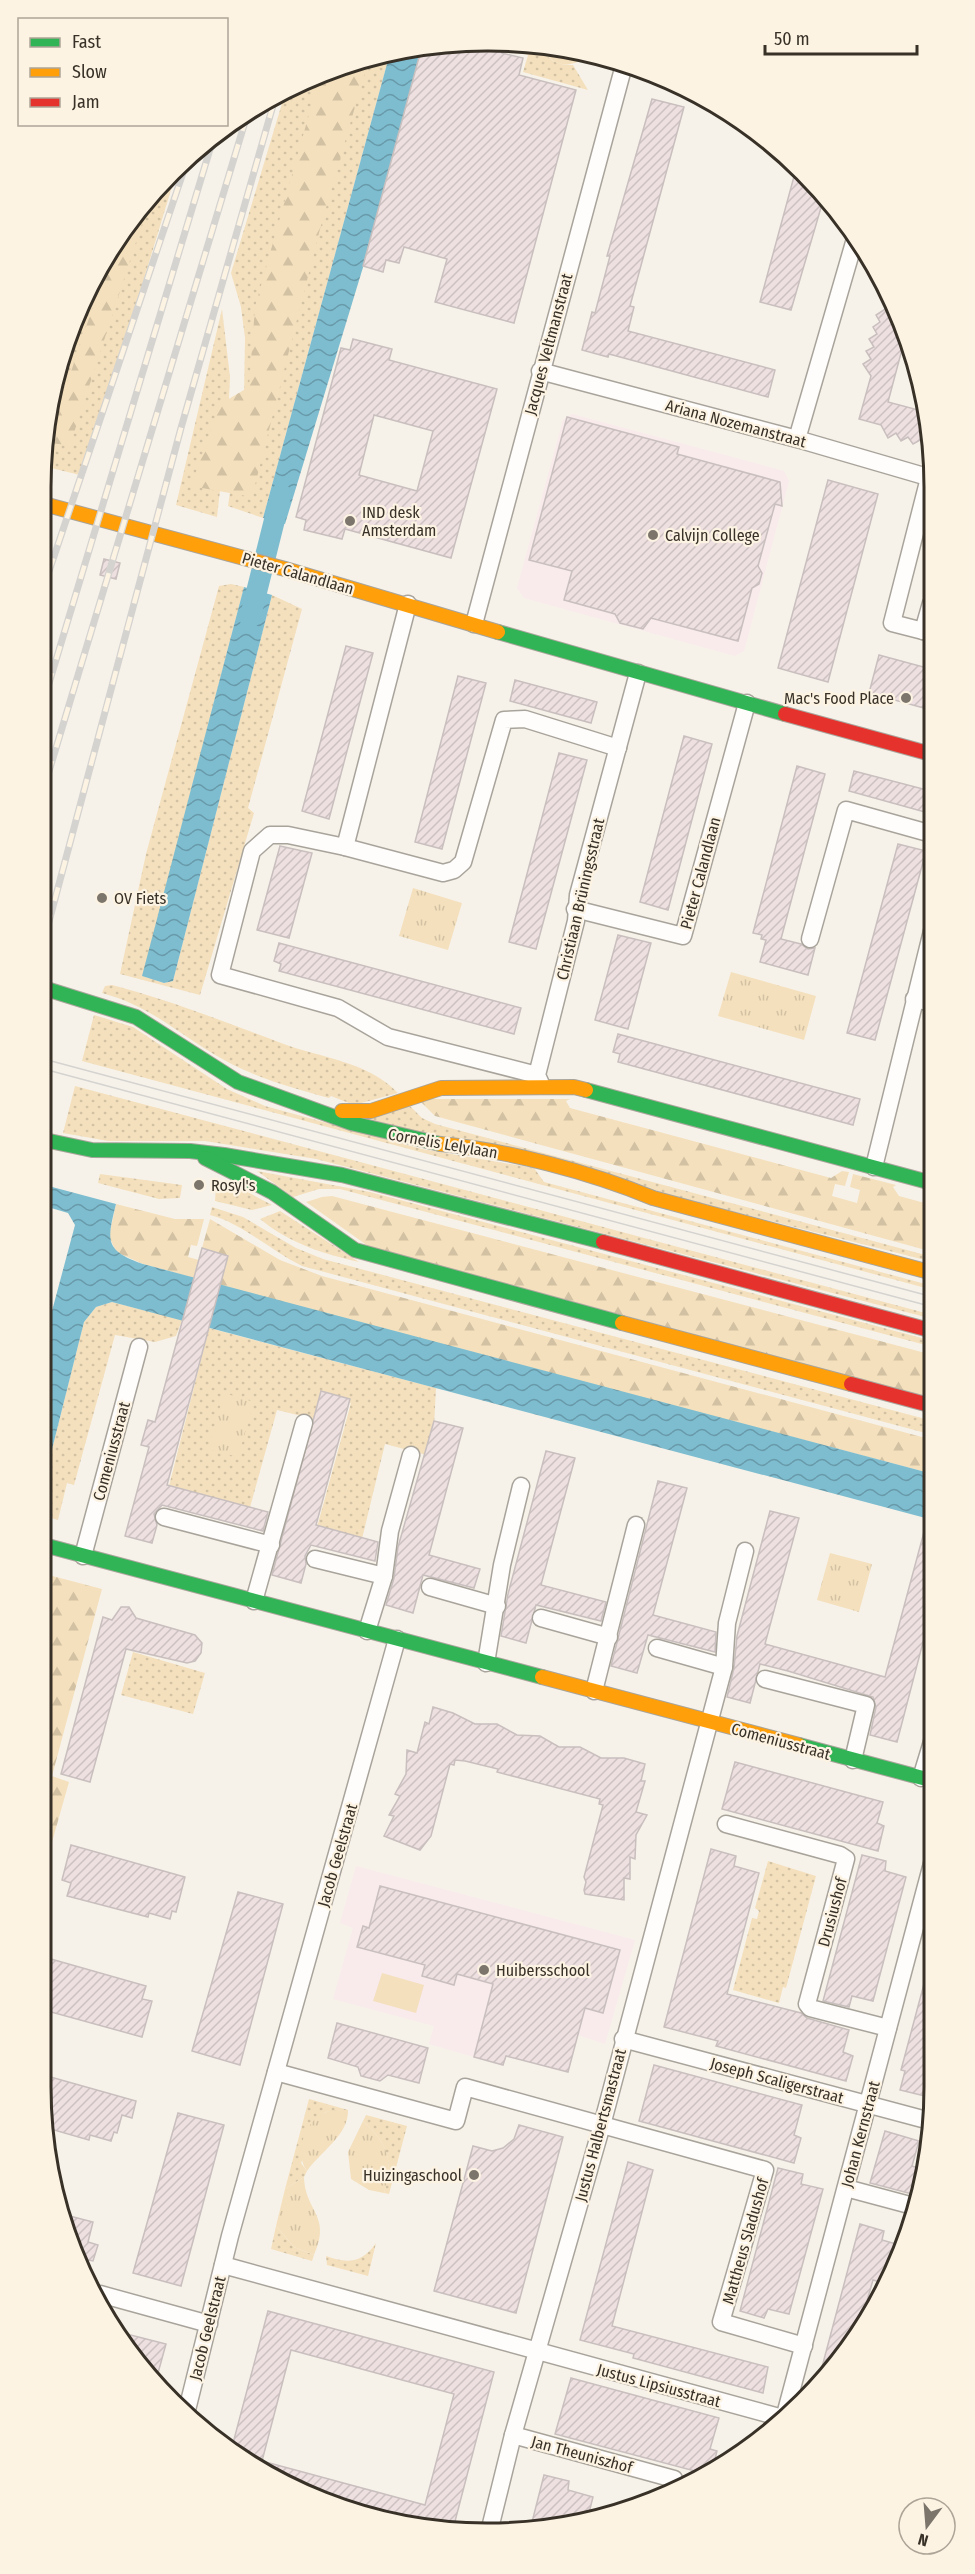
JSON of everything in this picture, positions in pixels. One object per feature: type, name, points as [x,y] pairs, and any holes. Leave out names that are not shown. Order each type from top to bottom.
[{"type":"main road","name":"Pieter Calandlaan","points":[[51,505],[285,569],[638,673],[924,752]]},
{"type":"main road","name":"Cornelis Lelylaan","points":[[51,990],[136,1017],[238,1082],[351,1124],[406,1139],[481,1148],[622,1185],[652,1198],[924,1271]]},
{"type":"main road","points":[[304,1106],[362,1113],[375,1112],[422,1092],[435,1089],[540,1082],[574,1087],[924,1181]]},
{"type":"main road","points":[[51,1141],[92,1150],[189,1151],[273,1162],[381,1183],[924,1329]]},
{"type":"main road","points":[[189,1151],[272,1192],[334,1237],[355,1250],[377,1258],[924,1404]]},
{"type":"main road","name":"Comeniusstraat","points":[[51,1546],[924,1779]]},
{"type":"street","name":"Jacques Veltmanstraat","points":[[474,624],[540,371],[622,72]]},
{"type":"street","points":[[797,439],[852,248]]},
{"type":"street","name":"Ariana Nozemanstraat","points":[[540,371],[797,439],[924,476]]},
{"type":"street","points":[[924,501],[892,623],[924,631]]},
{"type":"street","points":[[345,847],[408,604]]},
{"type":"street","name":"Christiaan Brüningsstraat","points":[[540,1082],[576,921],[576,909],[638,673]]},
{"type":"street","name":"Pieter Calandlaan","points":[[576,909],[683,936],[747,703]]},
{"type":"street","points":[[540,1082],[388,1037],[338,1008],[219,975],[252,851],[270,835],[288,835],[345,847],[443,873],[454,870],[463,862],[504,720],[525,719],[618,748]]},
{"type":"street","points":[[810,939],[846,810],[924,832]]},
{"type":"street","points":[[874,1167],[924,963]]},
{"type":"street","points":[[915,999],[924,1001]]},
{"type":"street","name":"Comeniusstraat","points":[[83,1556],[139,1347]]},
{"type":"street","points":[[254,1601],[304,1423]]},
{"type":"street","points":[[368,1631],[384,1576],[390,1531],[411,1455]]},
{"type":"street","points":[[486,1663],[502,1565],[521,1486]]},
{"type":"street","points":[[164,1517],[271,1545]]},
{"type":"street","points":[[594,1691],[636,1525]]},
{"type":"street","name":"Comeniusstraat","points":[[709,1722],[724,1667],[727,1623],[745,1551]]},
{"type":"street","points":[[315,1559],[384,1576]]},
{"type":"street","points":[[430,1587],[497,1606]]},
{"type":"street","points":[[541,1618],[609,1637]]},
{"type":"street","name":"Jacob Geelstraat","points":[[188,2403],[223,2265],[397,1639]]},
{"type":"street","points":[[657,1648],[724,1667]]},
{"type":"street","name":"Comeniusstraat","points":[[765,1679],[866,1705],[853,1760]]},
{"type":"street","name":"Justus Halbertsmastraat","points":[[491,2523],[513,2435],[602,2125],[709,1722]]},
{"type":"street","name":"Drusiushof","points":[[726,1824],[840,1855],[846,1859],[807,2004],[810,2008],[888,2028]]},
{"type":"street","name":"Johan Kernstraat","points":[[788,2402],[888,2028],[924,1904]]},
{"type":"street","name":"Joseph Scaligerstraat","points":[[623,2039],[923,2119]]},
{"type":"street","points":[[276,2072],[456,2121],[465,2087],[602,2125]]},
{"type":"street","name":"Mattheus Sladushof","points":[[602,2125],[765,2170],[721,2322],[804,2346]]},
{"type":"street","points":[[846,2188],[907,2204]]},
{"type":"street","name":"Justus Lipsiusstraat","points":[[223,2265],[774,2416]]},
{"type":"street","points":[[104,2295],[208,2324]]},
{"type":"street","name":"Jan Theuniszhof","points":[[513,2435],[675,2481]]},
{"type":"shaded area","name":"Calvijn College","points":[[572,414],[784,471],[789,481],[744,651],[735,656],[524,598],[517,588],[563,420]]},
{"type":"shaded area","name":"Huibersschool","points":[[356,1866],[635,1940],[605,2044],[578,2035],[474,2057],[429,2044],[434,2026],[333,1999],[353,1928],[340,1923]]},
{"type":"green space","points":[[518,52],[547,55],[554,61],[573,65],[588,90],[523,72],[528,55]]},
{"type":"green space","points":[[547,55],[579,61],[563,64]]},
{"type":"green space","points":[[387,63],[263,518],[228,506],[244,395],[245,338],[241,307],[231,273],[282,102],[320,84]]},
{"type":"green space","points":[[366,69],[320,229],[252,497],[191,486],[220,404],[249,387],[255,307],[317,85]]},
{"type":"green space","points":[[172,186],[84,476],[52,468],[59,402],[74,347],[84,320],[109,269],[141,222]]},
{"type":"green space","points":[[144,219],[70,445],[54,444],[58,411],[99,288],[109,269]]},
{"type":"green space","points":[[222,309],[230,377],[228,420],[217,517],[176,505]]},
{"type":"green space","points":[[231,584],[244,587],[143,976],[164,983],[173,981],[272,595],[302,609],[248,808],[254,813],[200,995],[120,974],[146,854],[219,586]]},
{"type":"green space","points":[[413,888],[462,903],[448,950],[399,936]]},
{"type":"green space","points":[[731,972],[816,996],[804,1040],[718,1016]]},
{"type":"green space","points":[[112,985],[176,1004],[281,1043],[358,1067],[386,1082],[398,1093],[354,1105],[331,1096],[329,1098],[264,1078],[210,1052],[137,1006],[102,993],[105,986]]},
{"type":"green space","points":[[94,1015],[133,1027],[227,1089],[265,1106],[422,1149],[534,1168],[544,1182],[924,1284],[924,1288],[82,1061]]},
{"type":"green space","points":[[75,1086],[924,1313],[924,1317],[316,1159],[205,1141],[108,1141],[63,1133]]},
{"type":"green space","points":[[418,1099],[570,1099],[566,1101],[570,1108],[831,1178],[842,1171],[849,1172],[845,1186],[835,1184],[832,1196],[857,1203],[860,1190],[850,1187],[853,1174],[896,1185],[893,1187],[899,1196],[924,1203],[924,1250],[435,1116]]},
{"type":"green space","points":[[408,1104],[422,1118],[435,1124],[924,1255],[924,1260],[369,1119]]},
{"type":"green space","points":[[257,1171],[370,1192],[924,1339],[924,1345],[340,1189],[319,1189],[293,1197]]},
{"type":"green space","points":[[100,1174],[182,1185],[180,1198],[159,1199],[98,1183]]},
{"type":"green space","points":[[225,1180],[272,1205],[252,1210],[215,1201],[216,1186]]},
{"type":"green space","points":[[332,1196],[924,1353],[924,1397],[368,1246],[306,1202]]},
{"type":"green space","points":[[116,1204],[175,1219],[204,1219],[197,1246],[191,1245],[188,1257],[199,1260],[194,1278],[143,1264],[116,1252],[109,1236]]},
{"type":"green space","points":[[212,1207],[243,1217],[296,1248],[323,1259],[924,1419],[924,1433],[302,1266],[234,1224],[210,1215]]},
{"type":"green space","points":[[280,1211],[359,1262],[307,1247],[283,1235],[260,1219]]},
{"type":"green space","points":[[210,1219],[280,1260],[322,1276],[924,1438],[924,1472],[220,1286],[228,1256],[202,1248]]},
{"type":"green space","points":[[112,1302],[182,1320],[176,1336],[155,1342],[115,1335],[74,1485],[67,1483],[58,1520],[51,1518],[51,1453],[84,1322],[96,1307]]},
{"type":"green space","points":[[209,1328],[436,1388],[434,1426],[427,1455],[385,1444],[361,1543],[316,1531],[351,1403],[325,1396],[318,1420],[277,1410],[249,1511],[168,1490]]},
{"type":"green space","points":[[224,1393],[254,1402],[238,1457],[208,1449]]},
{"type":"green space","points":[[830,1553],[872,1564],[859,1612],[817,1600]]},
{"type":"green space","points":[[51,1576],[102,1589],[52,1776],[69,1782],[51,1846]]},
{"type":"green space","points":[[133,1652],[205,1673],[193,1714],[121,1695]]},
{"type":"green space","points":[[768,1861],[816,1876],[786,1988],[783,1987],[779,2003],[733,1990],[752,1918],[757,1919],[759,1911],[755,1908]]},
{"type":"green space","points":[[382,1973],[424,1985],[416,2013],[373,2001]]},
{"type":"green space","points":[[309,2099],[348,2110],[325,2112],[301,2163],[307,2171],[304,2177],[285,2189]]},
{"type":"green space","points":[[348,2110],[347,2119],[339,2135],[307,2171],[301,2156],[306,2131],[317,2118],[326,2112]]},
{"type":"green space","points":[[366,2115],[407,2126],[389,2194],[384,2193],[388,2171],[387,2153],[363,2121]]},
{"type":"green space","points":[[363,2121],[387,2153],[388,2171],[384,2193],[369,2190],[351,2179],[348,2152]]},
{"type":"green space","points":[[304,2177],[305,2189],[319,2222],[319,2242],[314,2255],[294,2247],[276,2226],[285,2189]]},
{"type":"green space","points":[[276,2226],[294,2247],[314,2255],[312,2261],[271,2249]]},
{"type":"green space","points":[[376,2243],[368,2276],[327,2265],[326,2256],[348,2261],[354,2260],[365,2255]]},
{"type":"water","points":[[420,56],[364,264],[285,524],[263,518],[387,63]]},
{"type":"water","points":[[244,587],[272,595],[173,981],[164,983],[142,976]]},
{"type":"water","points":[[51,1187],[116,1204],[110,1236],[112,1243],[121,1254],[143,1264],[924,1472],[924,1518],[112,1302],[96,1307],[84,1322],[51,1453],[51,1315],[75,1225],[68,1213],[51,1208]]},
{"type":"building","points":[[459,52],[502,52],[523,58],[519,75],[576,90],[514,323],[435,302],[447,259],[404,247],[399,263],[386,260],[383,272],[363,266],[419,57]]},
{"type":"building","points":[[652,99],[684,107],[630,306],[634,307],[628,331],[775,370],[768,397],[609,354],[608,357],[582,350],[592,312],[595,313],[610,256],[607,256]]},
{"type":"building","points":[[794,177],[821,207],[791,310],[760,302]]},
{"type":"building","points":[[886,309],[901,347],[888,402],[917,410],[921,440],[913,444],[908,437],[901,441],[896,433],[888,438],[881,425],[859,419],[871,376],[863,364],[871,359],[866,351],[874,347],[869,339],[877,334],[873,327],[880,322],[876,315]]},
{"type":"building","points":[[353,339],[392,349],[389,360],[497,389],[451,558],[345,529],[342,539],[304,530],[306,520],[296,517],[341,348],[350,350]],"holes":[[[374,415],[433,431],[417,491],[359,475]]]},
{"type":"building","name":"Calvijn College","points":[[567,417],[679,447],[677,454],[780,482],[782,506],[775,504],[758,566],[762,573],[759,584],[752,588],[738,641],[651,618],[643,629],[620,623],[615,614],[564,600],[572,571],[529,560]]},
{"type":"building","points":[[828,480],[878,494],[828,682],[778,668]]},
{"type":"building","points":[[104,559],[120,563],[116,579],[100,575]]},
{"type":"building","points":[[346,646],[373,653],[329,819],[302,811]]},
{"type":"building","points":[[879,655],[924,667],[924,708],[869,693]]},
{"type":"building","points":[[458,676],[486,683],[442,849],[415,842]]},
{"type":"building","points":[[515,680],[597,702],[591,723],[510,701]]},
{"type":"building","points":[[684,736],[712,744],[668,910],[640,902]]},
{"type":"building","points":[[559,753],[587,760],[536,949],[509,942]]},
{"type":"building","points":[[797,766],[825,774],[781,939],[801,944],[808,949],[815,948],[808,975],[760,962],[766,940],[761,939],[762,935],[753,933]]},
{"type":"building","points":[[854,771],[924,789],[924,812],[849,791]]},
{"type":"building","points":[[898,844],[924,850],[924,858],[875,1040],[847,1033]]},
{"type":"building","points":[[280,846],[312,853],[289,938],[257,930]]},
{"type":"building","points":[[618,935],[651,943],[628,1029],[595,1020]]},
{"type":"building","points":[[279,943],[521,1008],[514,1034],[279,971],[281,964],[274,961]]},
{"type":"building","points":[[618,1034],[860,1099],[853,1125],[618,1062],[620,1054],[613,1052]]},
{"type":"building","points":[[202,1248],[228,1256],[167,1485],[268,1512],[263,1531],[162,1505],[154,1514],[157,1525],[152,1543],[125,1536],[149,1447],[141,1445],[148,1420],[155,1422]]},
{"type":"building","points":[[321,1391],[350,1399],[316,1525],[378,1542],[375,1561],[311,1545],[305,1556],[306,1564],[301,1583],[272,1575]]},
{"type":"building","points":[[434,1421],[463,1428],[429,1555],[480,1569],[474,1588],[423,1575],[413,1613],[386,1605],[394,1578],[398,1547]]},
{"type":"building","points":[[546,1451],[575,1458],[541,1585],[606,1602],[601,1621],[536,1605],[526,1643],[501,1636],[508,1594]]},
{"type":"building","points":[[658,1481],[687,1488],[653,1615],[716,1632],[715,1652],[648,1635],[637,1673],[611,1666]]},
{"type":"building","points":[[770,1511],[799,1518],[765,1644],[885,1677],[924,1532],[924,1638],[897,1742],[870,1735],[876,1707],[873,1697],[788,1671],[760,1664],[750,1703],[727,1697],[734,1668],[737,1636]]},
{"type":"building","points":[[121,1607],[129,1607],[136,1618],[195,1635],[202,1643],[201,1653],[195,1661],[187,1663],[126,1649],[90,1782],[61,1774],[103,1617],[112,1620]]},
{"type":"building","points":[[433,1707],[453,1713],[475,1724],[497,1724],[517,1735],[540,1736],[559,1747],[580,1747],[601,1758],[624,1758],[645,1764],[641,1781],[645,1781],[636,1812],[647,1815],[636,1835],[635,1859],[630,1857],[630,1879],[624,1878],[624,1900],[585,1894],[584,1890],[586,1882],[584,1877],[603,1805],[599,1804],[600,1799],[497,1772],[498,1769],[465,1761],[455,1760],[454,1765],[450,1764],[431,1836],[420,1850],[384,1836],[394,1816],[389,1815],[400,1796],[395,1794],[406,1774],[407,1750],[417,1753],[425,1722],[429,1724]]},
{"type":"building","points":[[735,1762],[883,1802],[877,1823],[884,1826],[878,1851],[722,1809]]},
{"type":"building","points":[[71,1845],[185,1877],[176,1912],[172,1911],[170,1919],[149,1913],[148,1917],[67,1896],[71,1883],[62,1880]]},
{"type":"building","points":[[711,1849],[736,1856],[734,1866],[759,1873],[727,1994],[801,2013],[807,2018],[849,2030],[843,2052],[853,2056],[846,2081],[716,2046],[718,2041],[664,2027]]},
{"type":"building","points":[[862,1855],[886,1861],[885,1871],[906,1877],[873,2001],[852,1996],[849,2007],[823,2001]]},
{"type":"building","points":[[380,1886],[620,1950],[603,2013],[585,2008],[568,2072],[506,2056],[503,2065],[474,2057],[493,1984],[457,1974],[454,1985],[422,1976],[425,1965],[357,1947],[363,1926],[369,1928]]},
{"type":"building","points":[[238,1892],[283,1904],[240,2065],[192,2051]]},
{"type":"building","points":[[51,1959],[146,1986],[142,1999],[152,2001],[142,2037],[51,2012]]},
{"type":"building","points":[[924,1984],[924,2096],[900,2090],[905,2071],[901,2070]]},
{"type":"building","points":[[337,2023],[428,2048],[419,2083],[388,2075],[380,2081],[361,2076],[358,2067],[328,2058]]},
{"type":"building","points":[[654,2065],[802,2105],[794,2135],[801,2138],[794,2163],[639,2121]]},
{"type":"building","points":[[51,2077],[136,2101],[132,2118],[122,2115],[117,2133],[114,2132],[111,2141],[90,2135],[89,2140],[54,2130]]},
{"type":"building","points":[[178,2113],[224,2125],[181,2286],[133,2273]]},
{"type":"building","points":[[519,2125],[563,2137],[516,2313],[434,2291],[473,2146],[492,2151],[503,2148],[514,2139]]},
{"type":"building","points":[[885,2131],[919,2141],[912,2166],[917,2168],[910,2194],[870,2183]]},
{"type":"building","points":[[628,2162],[653,2170],[612,2326],[768,2367],[763,2393],[633,2358],[634,2354],[580,2340]]},
{"type":"building","points":[[778,2168],[803,2174],[801,2184],[823,2189],[789,2314],[768,2309],[764,2318],[740,2311]]},
{"type":"building","points":[[71,2216],[93,2222],[88,2242],[98,2245],[93,2261],[87,2260]]},
{"type":"building","points":[[860,2224],[884,2231],[882,2240],[895,2244],[891,2254],[878,2281],[873,2280],[866,2306],[822,2367]]},
{"type":"building","points":[[268,2311],[494,2372],[455,2522],[402,2515],[347,2500],[294,2478],[264,2461],[425,2505],[454,2394],[291,2350],[262,2460],[234,2441]]},
{"type":"building","points":[[129,2335],[166,2344],[158,2373]]},
{"type":"building","points":[[571,2378],[719,2418],[710,2449],[717,2451],[715,2459],[695,2471],[555,2434]]},
{"type":"building","points":[[544,2475],[569,2481],[568,2490],[593,2497],[590,2511],[532,2520]]},
{"type":"waterway","points":[[250,618],[281,494]]},
{"type":"tram line","points":[[51,1061],[924,1295]]},
{"type":"tram line","points":[[51,1071],[924,1305]]},
{"type":"railway","points":[[51,914],[181,428],[273,107]]},
{"type":"railway","points":[[51,765],[244,126]]},
{"type":"railway","points":[[51,677],[209,151]]},
{"type":"railway","points":[[51,565],[182,176]]},
{"type":"traffic: fast","points":[[498,632],[785,714]]},
{"type":"traffic: fast","points":[[51,990],[136,1017],[238,1082],[351,1123],[440,1144]]},
{"type":"traffic: fast","points":[[586,1090],[924,1181]]},
{"type":"traffic: fast","points":[[51,1141],[92,1150],[190,1151],[342,1175],[603,1242]]},
{"type":"traffic: fast","points":[[205,1158],[272,1192],[355,1250],[622,1323]]},
{"type":"traffic: fast","points":[[51,1547],[542,1677]]},
{"type":"traffic: fast","points":[[799,1745],[924,1778]]},
{"type":"traffic: slow","points":[[51,506],[285,569],[498,632]]},
{"type":"traffic: slow","points":[[342,1111],[371,1111],[441,1088],[574,1087],[586,1090]]},
{"type":"traffic: slow","points":[[440,1144],[493,1151],[576,1171],[653,1198],[924,1271]]},
{"type":"traffic: slow","points":[[622,1323],[851,1384]]},
{"type":"traffic: slow","points":[[542,1677],[799,1745]]},
{"type":"traffic: jam","points":[[785,714],[924,752]]},
{"type":"traffic: jam","points":[[603,1242],[924,1329]]},
{"type":"traffic: jam","points":[[851,1384],[924,1404]]},
{"type":"place","name":"IND desk Amsterdam","points":[[350,521]]},
{"type":"place","name":"Calvijn College","points":[[653,535]]},
{"type":"place","name":"Mac's Food Place","points":[[906,698]]},
{"type":"place","name":"OV Fiets","points":[[102,898]]},
{"type":"place","name":"Rosyl's","points":[[199,1185]]},
{"type":"place","name":"Huibersschool","points":[[484,1970]]},
{"type":"place","name":"Huizingaschool","points":[[474,2175]]}]
